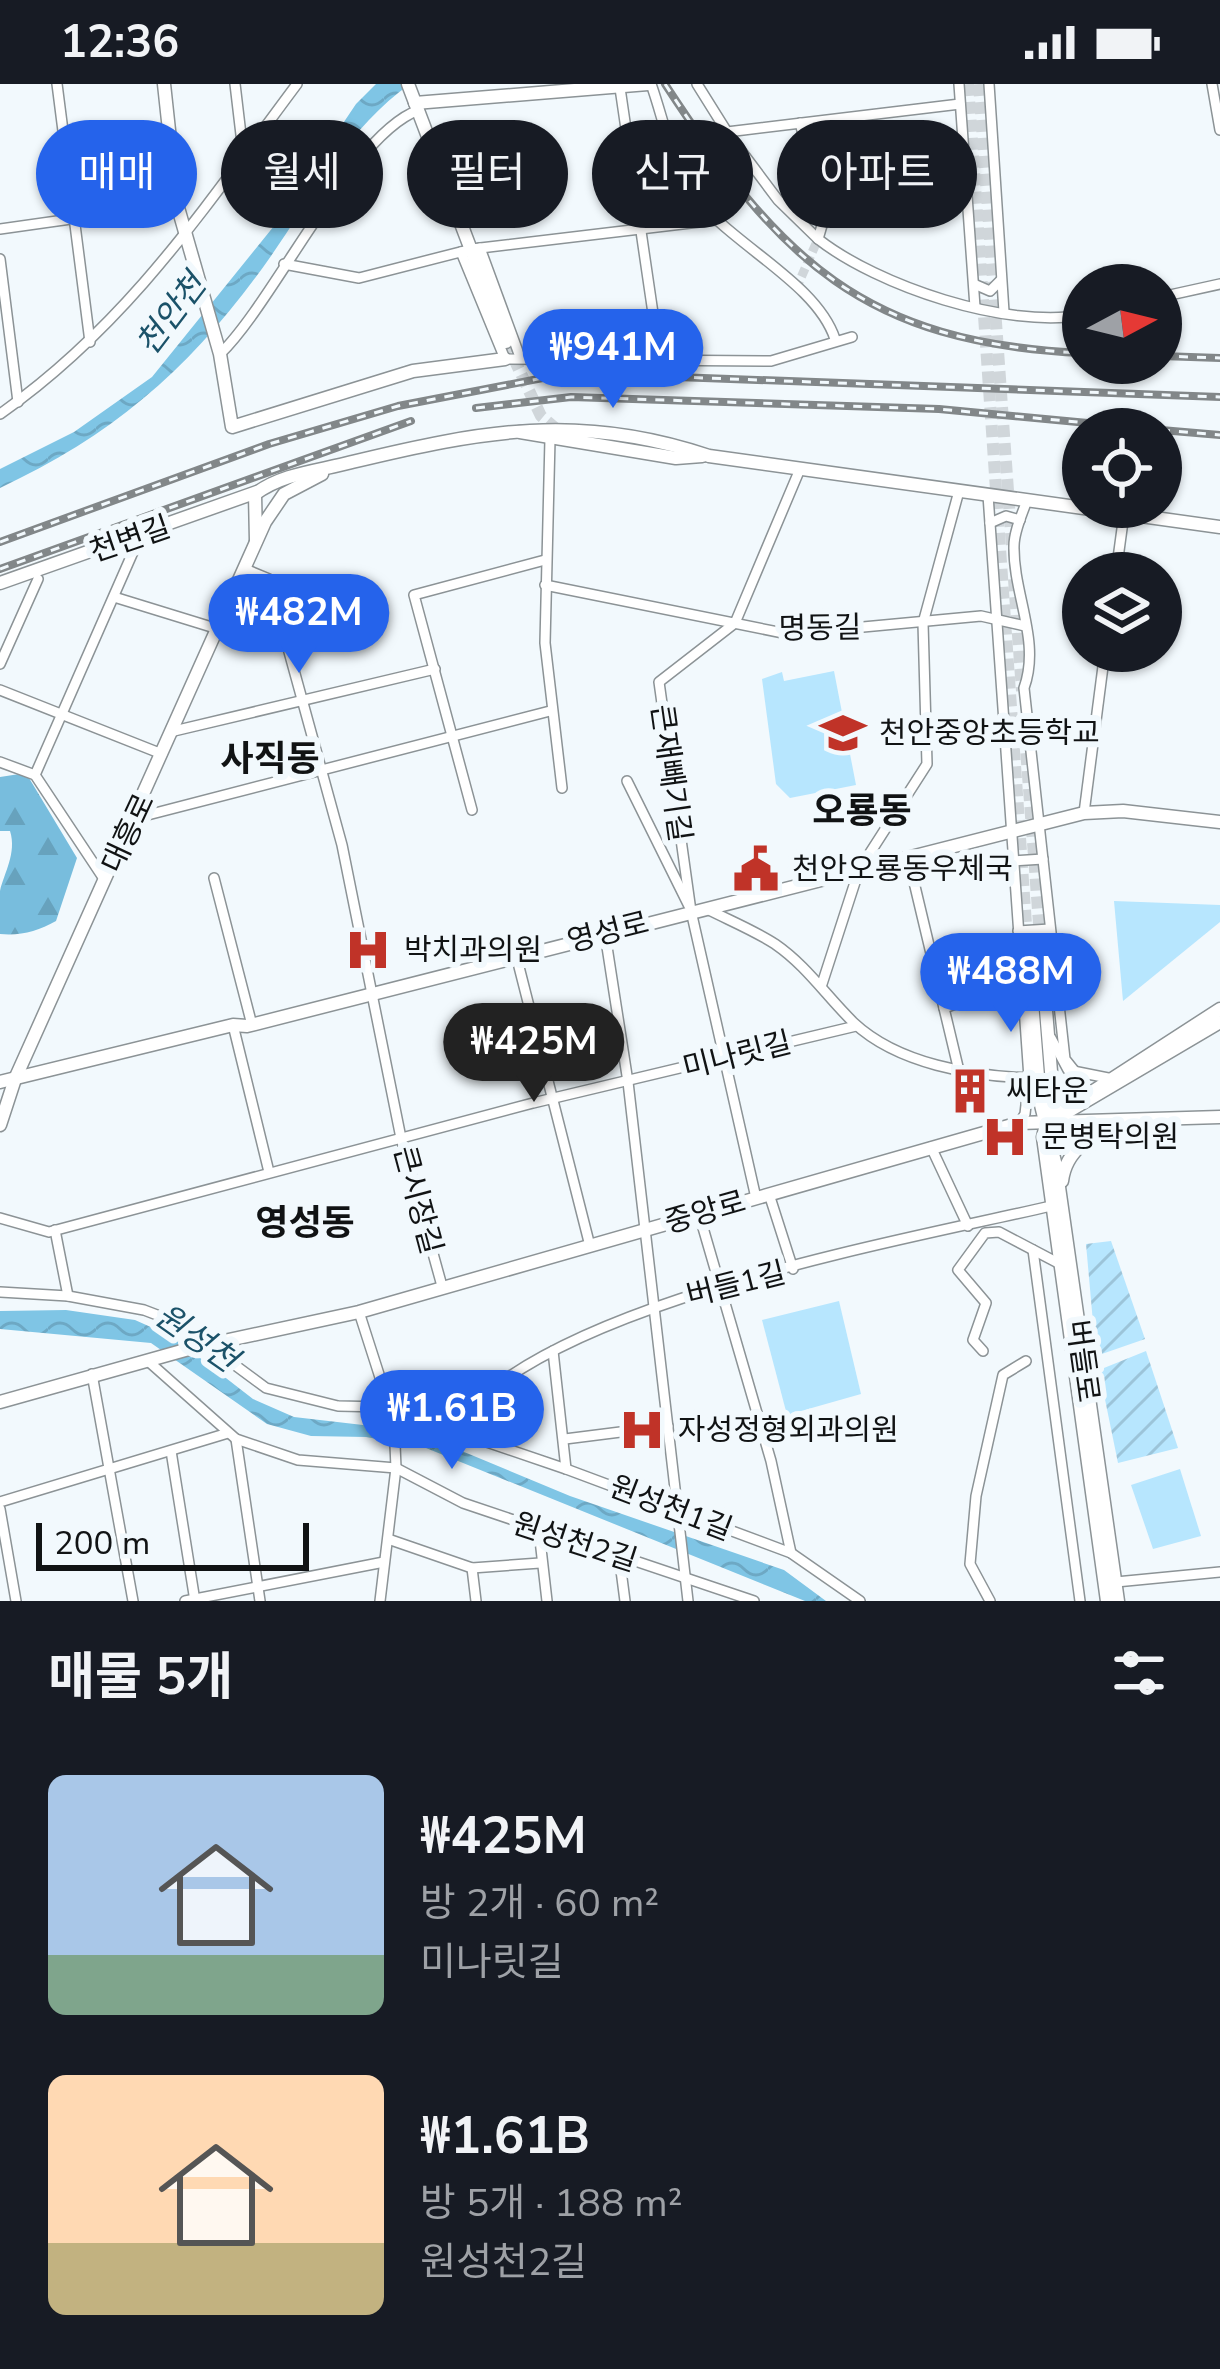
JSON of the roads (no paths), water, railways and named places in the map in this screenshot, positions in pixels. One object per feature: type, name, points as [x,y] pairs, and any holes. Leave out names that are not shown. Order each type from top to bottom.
[{"type":"street","points":[[57,84],[62,120]]},
{"type":"street","points":[[164,84],[168,120]]},
{"type":"street","points":[[236,84],[240,120]]},
{"type":"street","points":[[272,120],[297,84]]},
{"type":"street","points":[[218,347],[261,307],[284,264],[414,98],[649,84],[662,120]]},
{"type":"street","points":[[697,84],[720,120]]},
{"type":"street","points":[[959,84],[975,307]]},
{"type":"street","points":[[988,84],[1004,312]]},
{"type":"street","points":[[1212,84],[1220,130]]},
{"type":"street","points":[[620,88],[660,361]]},
{"type":"street","points":[[414,98],[506,342]]},
{"type":"street","points":[[825,120],[961,104]]},
{"type":"street","points":[[753,167],[778,200],[818,239],[881,279],[975,307],[1062,318]]},
{"type":"street","points":[[0,414],[89,342],[189,235],[221,191]]},
{"type":"street","points":[[0,230],[36,224]]},
{"type":"street","points":[[75,228],[89,342]]},
{"type":"street","points":[[186,228],[218,347],[232,427],[413,371],[513,358],[771,361],[852,337]]},
{"type":"street","points":[[284,264],[359,278],[471,249],[654,228]]},
{"type":"street","points":[[725,228],[806,297],[835,339]]},
{"type":"street","points":[[818,239],[821,228]]},
{"type":"street","points":[[471,249],[513,358]]},
{"type":"street","points":[[471,249],[513,358]]},
{"type":"street","points":[[0,259],[18,402]]},
{"type":"street","points":[[974,284],[990,291],[1001,280]]},
{"type":"street","points":[[1182,292],[1220,284]]},
{"type":"street","points":[[510,430],[676,458],[709,456]]},
{"type":"street","points":[[266,509],[284,494],[344,464],[510,430],[574,430],[674,444],[709,456]]},
{"type":"street","points":[[571,436],[1062,505]]},
{"type":"street","points":[[550,439],[545,585],[550,711],[562,788]]},
{"type":"street","name":"천변길","points":[[0,588],[38,579],[260,490],[344,464]]},
{"type":"street","name":"큰재빼기길","points":[[691,911],[659,682],[735,623],[800,469]]},
{"type":"street","points":[[260,490],[272,490],[266,509]]},
{"type":"street","name":"대흥로","points":[[0,1126],[8,1080],[136,818],[245,569],[266,509],[260,490]]},
{"type":"street","points":[[822,984],[859,870],[927,764],[923,622],[959,491]]},
{"type":"street","points":[[988,495],[1012,861],[1065,1059],[1077,1074]]},
{"type":"street","points":[[1018,1124],[1025,1114],[1029,1078],[1022,982],[1043,859],[1024,688],[1031,668],[1013,541],[1027,500]]},
{"type":"street","name":"천변길","points":[[0,588],[225,509],[266,509]]},
{"type":"street","points":[[991,524],[1001,517],[1020,520]]},
{"type":"street","points":[[1182,521],[1220,526]]},
{"type":"street","points":[[35,775],[136,540]]},
{"type":"street","points":[[472,810],[414,596],[545,560]]},
{"type":"street","name":"큰시장길","points":[[245,569],[268,579],[302,699],[375,991],[401,1138],[442,1286]]},
{"type":"street","points":[[0,664],[38,579]]},
{"type":"street","name":"명동길","points":[[545,585],[788,634],[995,618],[1025,626]]},
{"type":"street","points":[[114,597],[218,629]]},
{"type":"street","points":[[174,731],[435,669]]},
{"type":"street","points":[[1084,813],[1102,672]]},
{"type":"street","points":[[0,690],[164,755]]},
{"type":"street","points":[[136,818],[550,711]]},
{"type":"street","points":[[0,762],[35,775],[94,857],[105,881]]},
{"type":"street","points":[[627,781],[691,911],[724,1059],[762,1196],[793,1269]]},
{"type":"street","name":"영성로","points":[[8,1080],[233,1025],[252,1025],[1084,813],[1123,811],[1220,822]]},
{"type":"street","points":[[908,857],[959,1071]]},
{"type":"street","points":[[1012,861],[1043,859]]},
{"type":"street","points":[[214,878],[252,1025]]},
{"type":"street","points":[[709,909],[776,944],[822,984],[856,1026],[919,1058],[959,1071],[1029,1078]]},
{"type":"street","points":[[605,932],[628,1082],[688,1601]]},
{"type":"street","points":[[1034,932],[1053,1096],[1046,1121]]},
{"type":"street","points":[[1034,932],[1046,1121]]},
{"type":"street","points":[[516,955],[590,1246]]},
{"type":"street","points":[[944,1008],[1022,982]]},
{"type":"street","points":[[1131,1119],[1116,1113],[1107,1100],[1113,1081],[1220,1009]]},
{"type":"street","points":[[1046,1121],[1220,1022]]},
{"type":"street","points":[[233,1025],[269,1172]]},
{"type":"street","name":"미나릿길","points":[[52,1231],[401,1138],[856,1026]]},
{"type":"street","points":[[1048,1027],[1059,1061],[1077,1074],[1113,1081]]},
{"type":"street","name":"중앙로","points":[[150,1360],[359,1312],[1018,1124],[1220,1117]]},
{"type":"street","points":[[1056,1200],[1072,1154],[1087,1139],[1131,1119]]},
{"type":"street","name":"버들로","points":[[1046,1121],[1118,1601]]},
{"type":"street","points":[[932,1147],[968,1226]]},
{"type":"street","name":"버들로","points":[[1056,1200],[1060,1264],[1107,1601]]},
{"type":"street","name":"버들1길","points":[[452,1430],[468,1407],[523,1365],[651,1306],[1056,1200]]},
{"type":"street","points":[[699,1214],[791,1553]]},
{"type":"street","points":[[0,1218],[52,1231],[68,1296]]},
{"type":"street","points":[[982,1351],[973,1340],[986,1303],[958,1270],[985,1233],[999,1232],[1060,1264]]},
{"type":"street","points":[[1033,1250],[1080,1601]]},
{"type":"street","name":"원성천1길","points":[[0,1292],[68,1296],[144,1310],[266,1388],[452,1430],[566,1469],[678,1516],[791,1553],[860,1601]]},
{"type":"street","points":[[359,1312],[393,1416],[395,1463],[380,1601]]},
{"type":"street","points":[[554,1351],[566,1469]]},
{"type":"street","points":[[0,1402],[150,1360]]},
{"type":"street","name":"원성천2길","points":[[150,1360],[232,1436],[298,1460],[395,1463],[463,1503],[619,1556],[684,1571],[752,1601]]},
{"type":"street","points":[[990,1601],[970,1564],[976,1496],[1003,1375],[1025,1360]]},
{"type":"street","points":[[92,1374],[133,1601]]},
{"type":"street","points":[[566,1439],[668,1426]]},
{"type":"street","points":[[16,1601],[3,1546],[0,1505],[109,1466],[232,1436],[260,1601]]},
{"type":"street","points":[[171,1451],[195,1600]]},
{"type":"street","points":[[538,1531],[547,1601]]},
{"type":"street","points":[[388,1539],[472,1568],[540,1562]]},
{"type":"street","points":[[619,1556],[625,1601]]},
{"type":"street","points":[[185,1601],[384,1562]]},
{"type":"street","points":[[472,1568],[476,1601]]},
{"type":"street","points":[[1116,1582],[1220,1572]]},
{"type":"water","points":[[376,84],[410,84],[369,120],[345,120]]},
{"type":"water","points":[[272,228],[290,228],[214,330],[152,391],[82,444],[0,488],[0,469],[74,432],[152,377]]},
{"type":"water","points":[[66,1310],[135,1320],[173,1337],[253,1399],[294,1417],[363,1425],[445,1444],[570,1496],[784,1570],[826,1601],[805,1601],[426,1448],[366,1437],[311,1436],[267,1424],[151,1343],[0,1329],[0,1311]]},
{"type":"tunnel","points":[[968,84],[1027,939]]},
{"type":"tunnel","points":[[979,84],[1012,547]]},
{"type":"tunnel","points":[[796,289],[818,239]]},
{"type":"tunnel","points":[[506,342],[541,416],[560,432]]},
{"type":"tunnel","points":[[1014,579],[1022,691]]},
{"type":"tunnel","points":[[1025,735],[1040,937]]},
{"type":"railway","points":[[665,84],[748,199],[790,244],[835,281],[884,310],[941,332],[1062,351]]},
{"type":"railway","points":[[1182,357],[1220,358]]},
{"type":"railway","points":[[0,542],[269,444],[398,406],[569,373],[1220,397]]},
{"type":"railway","points":[[476,408],[571,397],[939,409],[1062,421]]},
{"type":"railway","points":[[0,569],[411,421]]},
{"type":"railway","points":[[1182,432],[1220,435]]},
{"type":"place","name":"천안중앙초등학교","points":[[843,733]]},
{"type":"place","name":"천안오룡동우체국","points":[[756,869]]},
{"type":"place","name":"박치과의원","points":[[368,950]]},
{"type":"place","name":"씨타운","points":[[970,1091]]},
{"type":"place","name":"문병탁의원","points":[[1005,1137]]},
{"type":"place","name":"자성정형외과의원","points":[[642,1430]]},
{"type":"district","name":"사직동","points":[[270,758]]},
{"type":"district","name":"오룡동","points":[[862,810]]},
{"type":"district","name":"영성동","points":[[305,1222]]},
{"type":"water label","name":"천안천","points":[[170,314]]},
{"type":"water label","name":"원성천","points":[[197,1337]]}]
